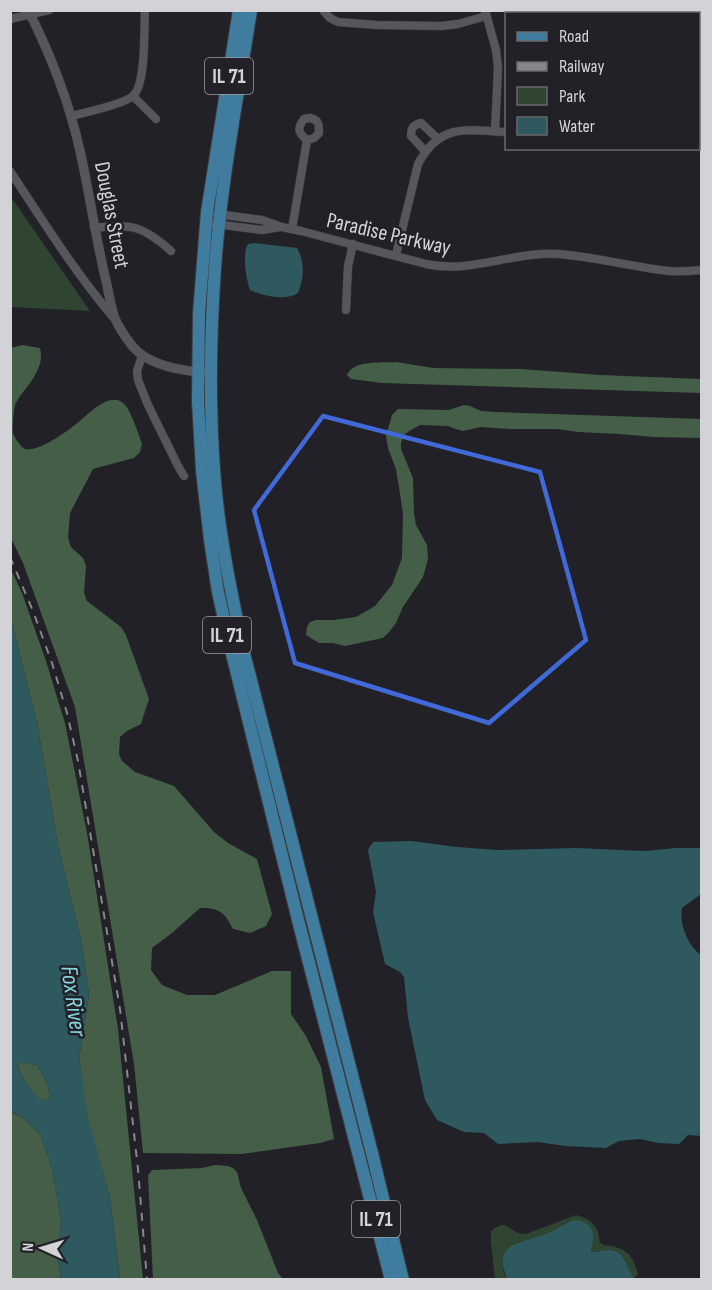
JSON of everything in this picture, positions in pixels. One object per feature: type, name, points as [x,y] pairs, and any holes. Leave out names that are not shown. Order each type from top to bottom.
[{"type":"main road","name":"IL 71","points":[[239,10],[199,314],[215,483],[237,621],[403,1280]]},
{"type":"main road","name":"IL 71","points":[[213,219],[251,10]]},
{"type":"main road","name":"IL 71","points":[[204,373],[198,412],[203,483],[225,626],[391,1280]]},
{"type":"street","points":[[10,19],[29,12],[49,10]]},
{"type":"street","points":[[71,116],[133,96],[142,70],[145,10]]},
{"type":"street","points":[[323,10],[330,18],[341,23],[377,25],[441,26],[458,24],[485,13],[498,68],[495,131]]},
{"type":"street","name":"Douglas Street","points":[[29,12],[47,50],[71,116],[114,317],[142,356]]},
{"type":"street","points":[[133,96],[156,119]]},
{"type":"street","points":[[425,151],[411,136],[413,126],[421,123],[437,138]]},
{"type":"street","points":[[396,255],[418,164],[425,151],[437,138],[449,133],[465,130],[505,132]]},
{"type":"street","points":[[292,229],[307,140]]},
{"type":"street","points":[[10,171],[73,265],[114,317]]},
{"type":"street","name":"Paradise Parkway","points":[[213,219],[262,230],[282,227],[292,229],[433,265],[459,267],[532,254],[558,254],[672,271],[702,270]]},
{"type":"street","points":[[94,228],[118,225],[138,228],[155,236],[171,251]]},
{"type":"street","points":[[346,310],[348,266],[353,244]]},
{"type":"street","points":[[184,476],[148,405],[138,380],[137,371],[142,356],[174,368],[204,373]]},
{"type":"highlighted area","points":[[323,416],[540,472],[586,640],[489,723],[295,663],[254,510]]},
{"type":"green space","points":[[11,197],[90,311],[11,307]]},
{"type":"green space","points":[[22,345],[40,348],[41,356],[37,371],[15,405],[13,433],[23,448],[35,448],[50,442],[106,401],[113,400],[120,401],[128,409],[142,444],[140,452],[134,458],[93,469],[70,513],[68,538],[71,547],[83,558],[86,566],[84,593],[87,601],[121,627],[149,699],[141,724],[120,737],[119,754],[122,761],[135,772],[174,786],[214,832],[228,843],[257,859],[272,914],[266,926],[250,933],[233,929],[224,915],[217,910],[200,908],[152,948],[151,970],[162,985],[187,995],[215,995],[272,971],[291,971],[291,1014],[306,1036],[321,1067],[334,1139],[241,1154],[143,1153],[134,1064],[75,707],[23,563],[11,538],[11,348]]},
{"type":"green space","points":[[396,362],[433,368],[521,369],[701,379],[701,393],[382,383],[351,379],[347,375],[350,370],[361,365]]},
{"type":"green space","points":[[464,405],[481,411],[497,412],[701,419],[701,438],[654,437],[558,429],[481,427],[463,431],[448,426],[420,425],[404,435],[401,449],[413,478],[416,525],[427,545],[428,559],[423,577],[403,607],[396,623],[383,638],[345,646],[319,643],[306,635],[310,622],[356,617],[375,606],[392,585],[402,558],[403,513],[396,469],[386,436],[392,415],[398,409],[449,410]]},
{"type":"green space","points":[[10,567],[22,593],[46,661],[65,723],[87,833],[118,1029],[143,1279],[120,1279],[110,1198],[87,1117],[79,1058],[89,995],[81,939],[58,846],[37,723],[11,619]]},
{"type":"green space","points":[[17,1061],[37,1065],[48,1088],[49,1097],[45,1101],[39,1100],[25,1082]]},
{"type":"green space","points":[[10,1111],[25,1119],[40,1134],[52,1168],[61,1218],[58,1261],[61,1279],[11,1279]]},
{"type":"green space","points":[[215,1165],[228,1166],[237,1172],[241,1188],[257,1220],[278,1273],[283,1279],[153,1279],[148,1175],[152,1170],[202,1168]]},
{"type":"green space","points":[[576,1215],[594,1224],[602,1244],[622,1250],[629,1255],[638,1274],[633,1279],[624,1259],[615,1250],[592,1252],[592,1236],[589,1227],[582,1221],[571,1221],[555,1231],[519,1242],[503,1270],[507,1279],[495,1279],[491,1231],[504,1225],[518,1233],[526,1234]]},
{"type":"water","points":[[248,244],[297,248],[303,270],[298,293],[287,297],[274,297],[250,290],[245,253]]},
{"type":"water","name":"Fox River","points":[[11,619],[37,723],[58,846],[81,939],[89,995],[79,1058],[88,1117],[110,1198],[120,1279],[61,1279],[58,1262],[61,1218],[52,1168],[40,1134],[25,1119],[11,1111]],"holes":[[[17,1062],[37,1065],[46,1080],[49,1097],[46,1100],[39,1099],[22,1077]]]},
{"type":"water","points":[[411,841],[497,850],[576,848],[645,851],[701,848],[701,894],[682,908],[681,914],[688,940],[701,955],[701,1136],[688,1135],[679,1144],[640,1139],[619,1141],[606,1148],[537,1142],[498,1144],[484,1133],[464,1132],[437,1120],[425,1100],[408,1018],[404,977],[400,972],[385,964],[373,912],[376,892],[368,850],[373,842]]},
{"type":"water","points":[[574,1220],[590,1226],[593,1235],[591,1252],[608,1250],[619,1253],[634,1279],[507,1279],[503,1257],[507,1250],[520,1242],[549,1233]]},
{"type":"railway","points":[[10,557],[52,663],[78,761],[120,1009],[138,1169],[147,1280]]}]
